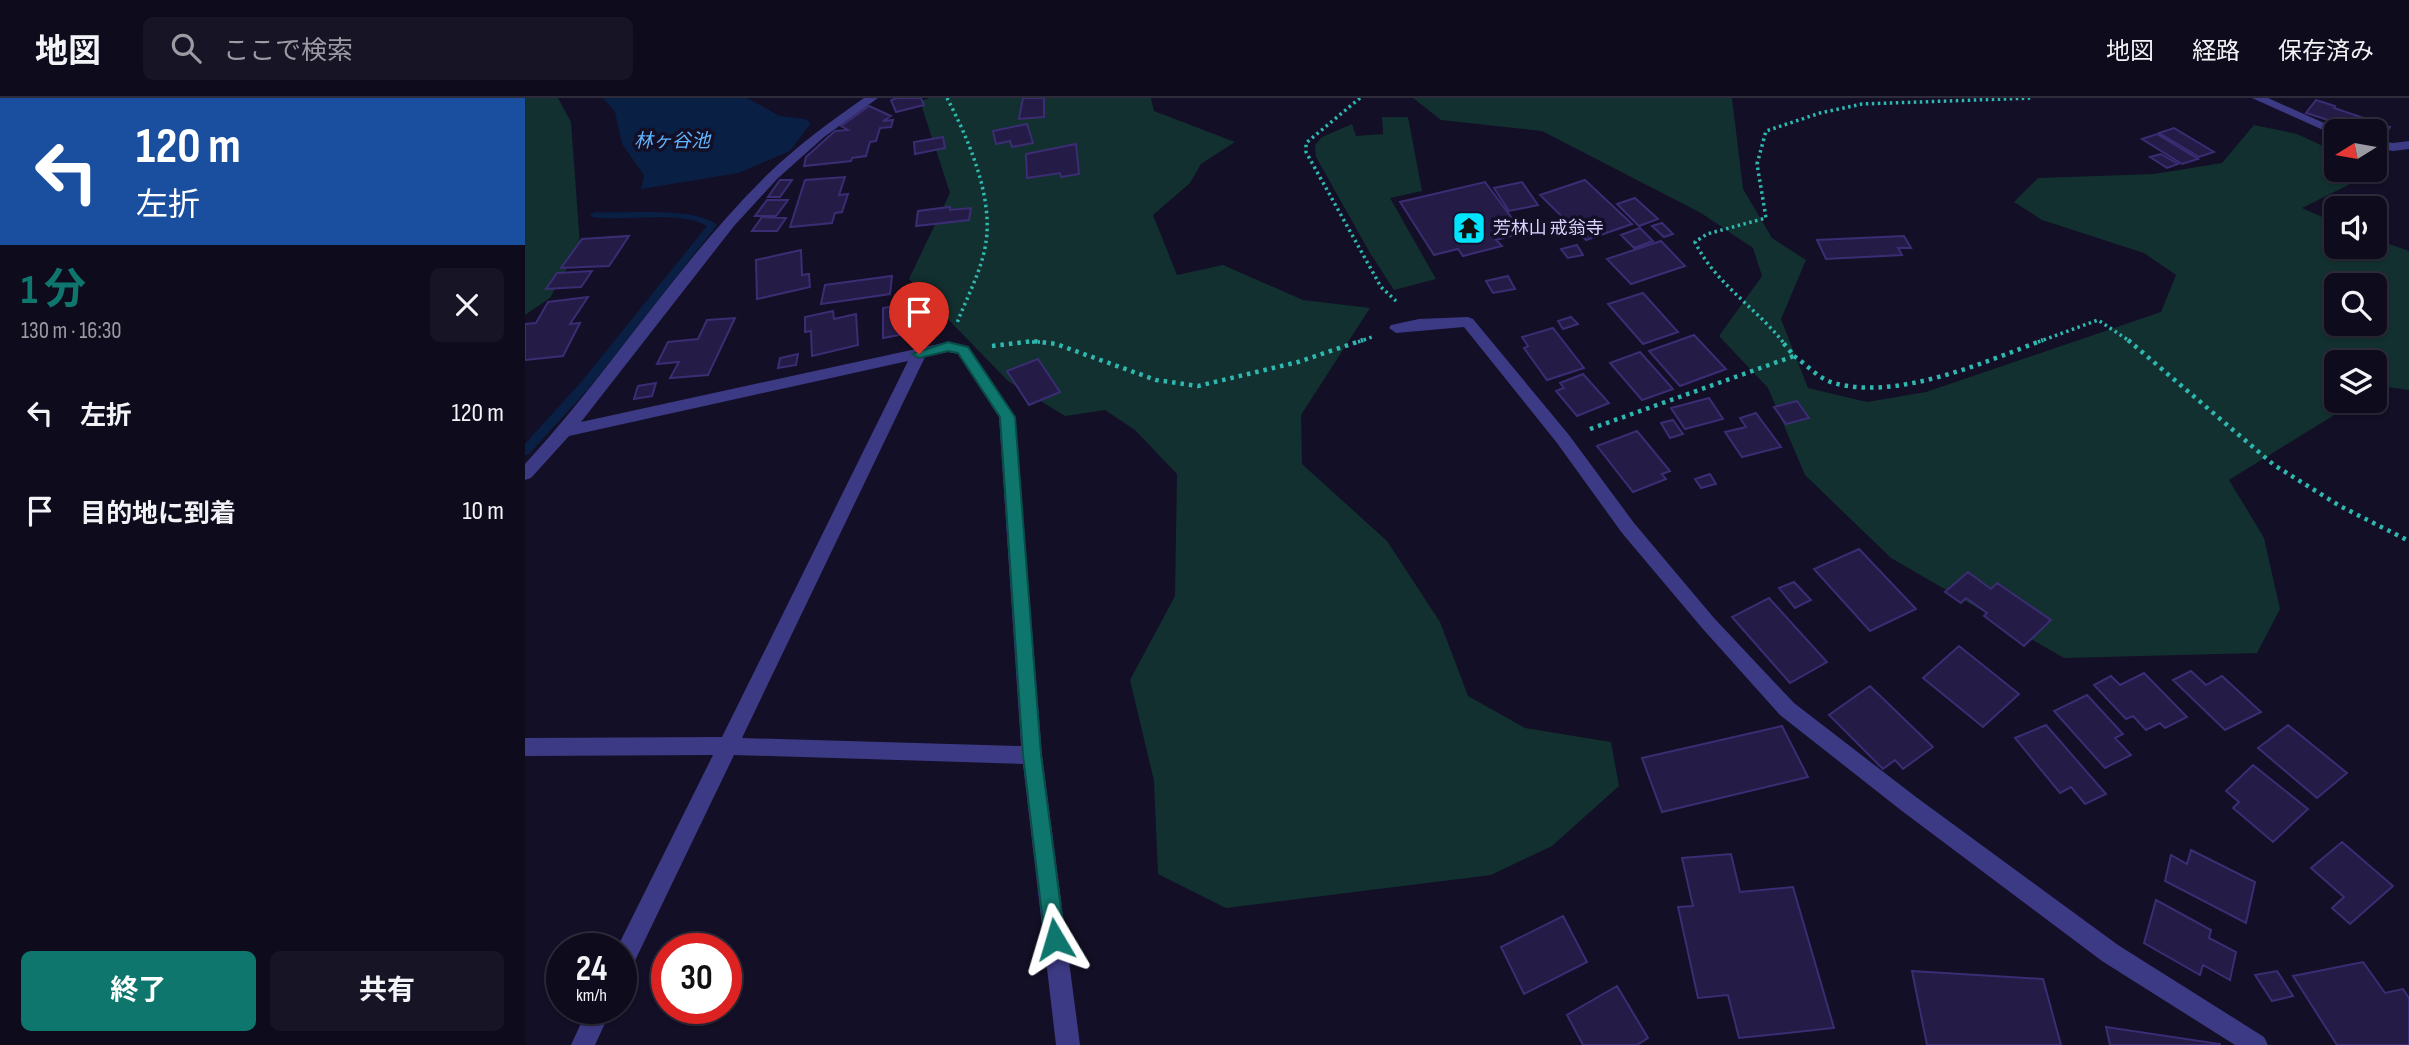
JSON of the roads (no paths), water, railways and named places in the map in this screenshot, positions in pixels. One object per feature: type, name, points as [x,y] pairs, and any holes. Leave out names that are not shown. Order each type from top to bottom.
[{"type":"street","points":[[525,474],[567,430],[750,200],[792,157],[849,112],[872,98]]},
{"type":"street","points":[[2258,98],[2324,126]]},
{"type":"street","points":[[2387,146],[2409,145]]},
{"type":"street","points":[[1396,328],[1468,322],[1563,439],[1628,528],[1717,633],[1787,709],[1909,804],[2110,953],[2256,1045]]},
{"type":"street","points":[[567,430],[956,348],[1007,417],[1032,755],[1068,1045]]},
{"type":"street","points":[[636,933],[919,354]]},
{"type":"street","points":[[525,747],[726,746],[1032,755]]},
{"type":"street","points":[[583,1045],[593,1024]]},
{"type":"water","name":"林ヶ谷池","points":[[603,98],[747,98],[780,116],[805,119],[811,123],[790,151],[738,173],[641,189],[644,175],[622,144],[615,112]]},
{"type":"waterway","points":[[525,451],[586,384],[712,225],[704,220],[676,216],[595,215]]},
{"type":"place","name":"芳林山 戒翁寺","points":[[1469,228]]}]
